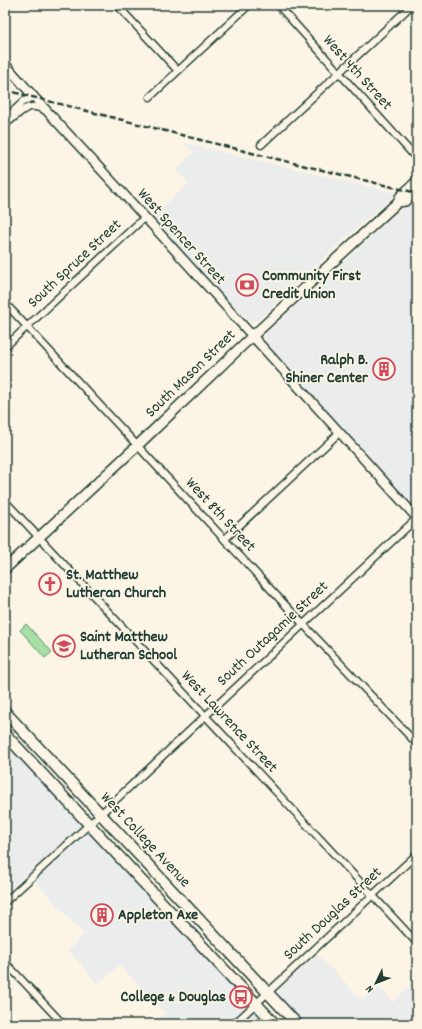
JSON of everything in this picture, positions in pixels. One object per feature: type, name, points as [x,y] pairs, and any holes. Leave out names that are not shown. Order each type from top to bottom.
[{"type":"main road","name":"South Mason Street","points":[[5,569],[252,336],[398,202],[400,197],[417,182]]},
{"type":"main road","name":"South Mason Street","points":[[398,202],[405,201],[417,189]]},
{"type":"main road","name":"West College Avenue","points":[[5,712],[95,819],[275,1024]]},
{"type":"main road","name":"West College Avenue","points":[[5,734],[95,819],[297,1024]]},
{"type":"street","points":[[117,5],[178,71]]},
{"type":"street","points":[[150,97],[249,5]]},
{"type":"street","name":"West 4th Street","points":[[278,5],[417,159]]},
{"type":"street","points":[[261,145],[412,5]]},
{"type":"street","name":"West Spencer Street","points":[[5,64],[417,518]]},
{"type":"street","points":[[5,120],[24,101],[34,97]]},
{"type":"street","points":[[5,124],[10,122],[29,107],[47,111]]},
{"type":"street","name":"South Spruce Street","points":[[5,347],[145,217]]},
{"type":"street","name":"West 8th Street","points":[[5,303],[303,624],[417,744]]},
{"type":"street","points":[[225,539],[339,433]]},
{"type":"street","name":"West Lawrence Street","points":[[5,501],[417,943]]},
{"type":"street","name":"South Outagamie Street","points":[[5,902],[417,518]]},
{"type":"street","name":"South Douglas Street","points":[[234,1024],[417,854]]},
{"type":"street","points":[[5,962],[63,1024]]},
{"type":"shaded area","points":[[184,143],[397,193],[356,228],[262,317],[257,321],[250,321],[213,284],[152,217],[189,183],[176,170],[194,153]]},
{"type":"shaded area","points":[[412,199],[417,200],[417,500],[404,495],[268,344],[265,338],[266,333]]},
{"type":"shaded area","points":[[5,741],[268,1024],[230,1024],[227,1022],[225,1024],[154,1024],[165,1013],[119,965],[98,984],[68,950],[84,935],[28,873],[5,894]]},
{"type":"shaded area","points":[[317,954],[362,1000],[378,986],[393,1002],[408,987],[417,998],[417,1024],[303,1024],[281,1000],[278,994],[279,990]]},
{"type":"green space","points":[[26,624],[52,652],[45,658],[20,630]]},
{"type":"railway","points":[[5,90],[252,153],[417,193]]},
{"type":"place","name":"Community First Credit Union","points":[[247,285]]},
{"type":"place","name":"Ralph B. Shiner Center","points":[[384,369]]},
{"type":"place","name":"St. Matthew Lutheran Church","points":[[50,584]]},
{"type":"place","name":"Saint Matthew Lutheran School","points":[[64,646]]},
{"type":"place","name":"Appleton Axe","points":[[102,915]]},
{"type":"place","name":"College & Douglas","points":[[241,997]]}]
